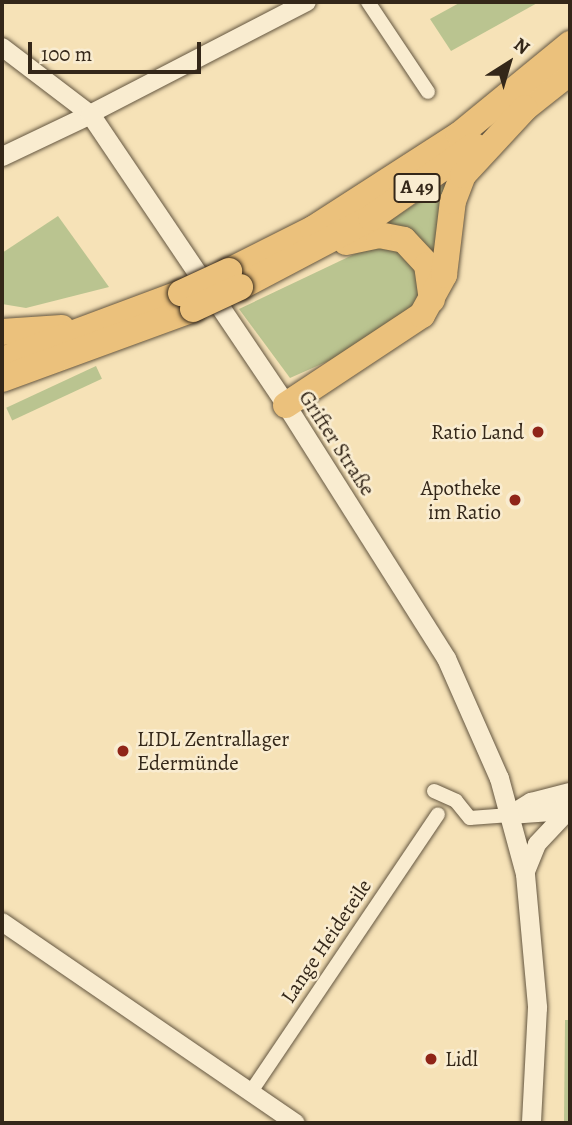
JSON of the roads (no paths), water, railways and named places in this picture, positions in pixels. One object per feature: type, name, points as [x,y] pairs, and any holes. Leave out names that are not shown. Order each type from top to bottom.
[{"type":"highway","name":"A 49","points":[[235,279],[459,135],[570,44]]},
{"type":"highway","name":"A 49","points":[[2,379],[235,279],[302,258],[424,183],[570,72]]},
{"type":"highway","points":[[286,405],[392,339],[432,300],[444,275],[453,201],[463,175],[526,108]]},
{"type":"highway","points":[[302,258],[366,237],[396,237],[424,258],[432,300]]},
{"type":"highway","name":"A 49","points":[[2,360],[113,321],[187,301]]},
{"type":"highway","points":[[2,332],[113,321]]},
{"type":"main road","points":[[2,156],[90,114]]},
{"type":"main road","name":"Grifter Straße","points":[[90,114],[286,405],[446,658],[510,815],[525,874],[537,1007],[531,1123]]},
{"type":"street","points":[[2,47],[90,114],[307,2]]},
{"type":"street","points":[[368,2],[428,92]]},
{"type":"street","points":[[434,791],[456,801],[470,818],[570,810]]},
{"type":"street","points":[[510,815],[531,802],[570,792]]},
{"type":"street","points":[[525,874],[537,844],[570,810]]},
{"type":"street","name":"Lange Heideteile","points":[[250,1093],[438,814]]},
{"type":"street","points":[[2,922],[296,1123]]},
{"type":"place","name":"Ratio Land","points":[[538,432]]},
{"type":"place","name":"Apotheke im Ratio","points":[[515,500]]},
{"type":"place","name":"LIDL Zentrallager Edermünde","points":[[123,751]]},
{"type":"place","name":"Lidl","points":[[431,1059]]}]
